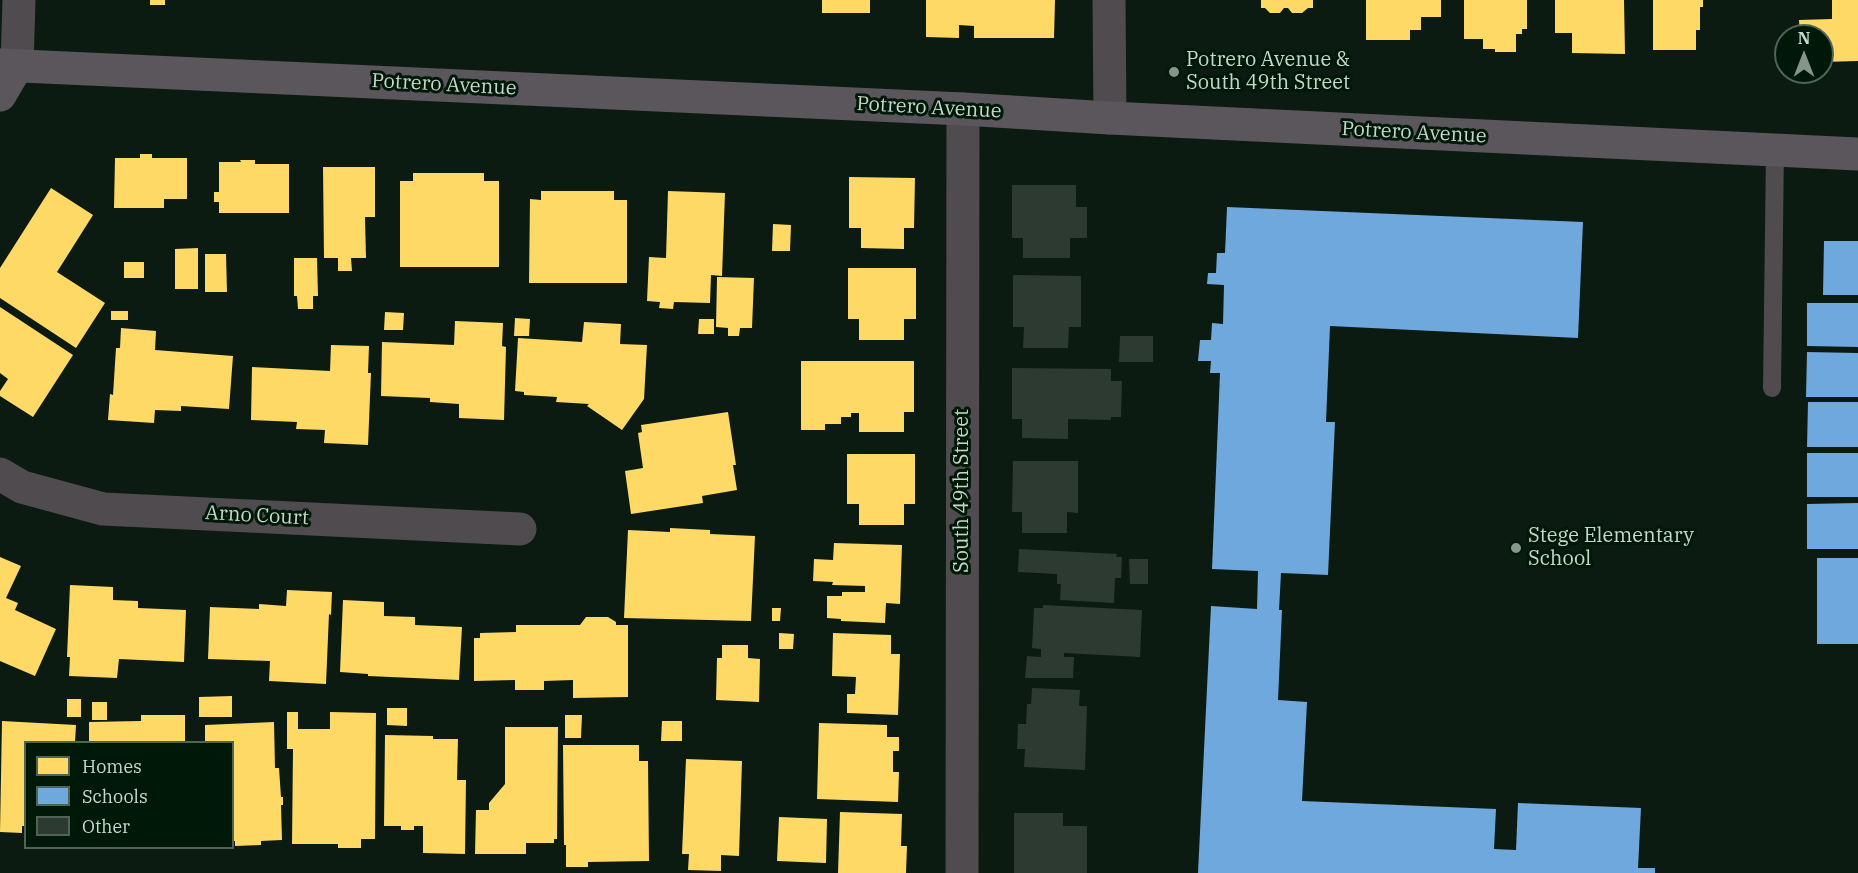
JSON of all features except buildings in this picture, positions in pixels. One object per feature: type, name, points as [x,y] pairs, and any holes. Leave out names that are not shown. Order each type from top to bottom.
[{"type":"street","points":[[0,95],[9,65],[19,0]]},
{"type":"street","points":[[1109,0],[1110,118]]},
{"type":"street","name":"Potrero Avenue","points":[[9,65],[963,109],[1858,154]]},
{"type":"street","name":"South 49th Street","points":[[962,873],[963,109]]},
{"type":"street","name":"Arno Court","points":[[0,474],[22,486],[103,509],[520,529]]},
{"type":"lane","points":[[1772,388],[1775,150]]},
{"type":"place","name":"Potrero Avenue & South 49th Street","points":[[1174,72]]},
{"type":"place","name":"Stege Elementary School","points":[[1516,548]]}]
